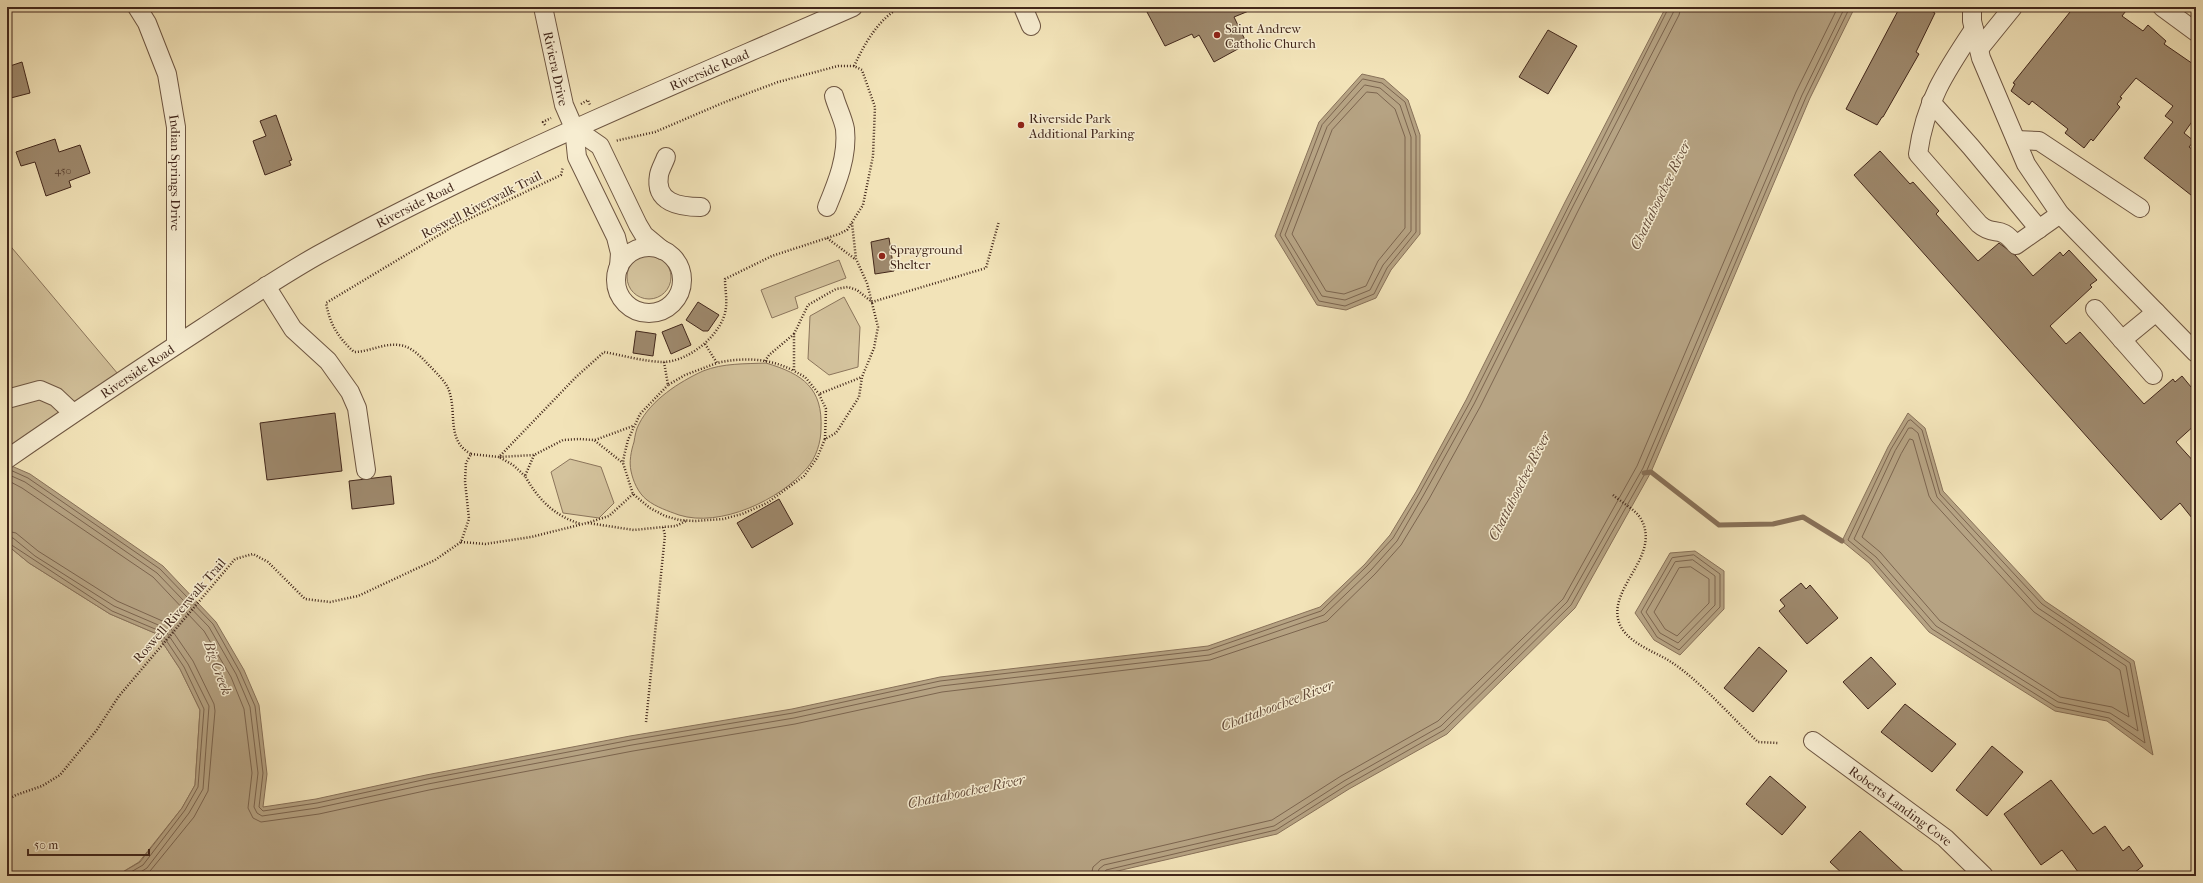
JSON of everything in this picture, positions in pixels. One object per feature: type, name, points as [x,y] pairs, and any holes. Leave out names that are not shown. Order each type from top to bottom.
[{"type":"street","name":"Indian Springs Drive","points":[[137,7],[147,23],[167,74],[176,127],[176,345]]},
{"type":"street","name":"Riviera Drive","points":[[543,7],[564,105],[574,128]]},
{"type":"street","name":"Riverside Road","points":[[7,459],[266,286],[317,256],[370,228],[574,128],[853,7]]},
{"type":"street","points":[[1023,7],[1031,26]]},
{"type":"street","points":[[1972,7],[1974,29],[1979,50],[2026,164],[2060,214],[2196,353]]},
{"type":"street","points":[[1979,50],[2013,7]]},
{"type":"street","points":[[2162,7],[2196,32]]},
{"type":"street","points":[[1974,29],[1942,76],[1931,102],[1921,135],[1918,154],[1967,212],[1986,231],[2000,231],[2008,234],[2016,245],[2060,214]]},
{"type":"street","points":[[827,207],[839,179],[844,152],[845,129],[834,96]]},
{"type":"street","points":[[1931,102],[1971,147],[2039,229]]},
{"type":"street","points":[[574,128],[600,146],[638,225],[647,238],[674,258],[680,271],[682,284],[678,297],[669,307],[657,312],[644,313],[632,309],[620,297],[617,290],[616,278],[619,267],[620,253],[616,237],[577,157],[574,128]]},
{"type":"street","points":[[2016,140],[2039,141],[2140,208]]},
{"type":"street","points":[[827,158],[844,152]]},
{"type":"street","points":[[666,157],[659,175],[659,190],[668,201],[682,207],[701,207]]},
{"type":"street","points":[[619,267],[626,257],[635,250],[649,247],[662,250]]},
{"type":"street","points":[[266,286],[293,329],[328,361],[350,392],[357,408],[366,470]]},
{"type":"street","points":[[2095,309],[2153,375]]},
{"type":"street","points":[[2122,340],[2156,312]]},
{"type":"street","points":[[7,399],[40,390],[56,397],[74,413]]},
{"type":"street","name":"Roberts Landing Cove","points":[[1812,742],[1945,838],[1984,876]]},
{"type":"path","points":[[854,66],[872,34],[890,12],[901,7]]},
{"type":"path","points":[[499,457],[554,399],[604,352],[664,362],[685,356],[705,344],[715,333],[727,308],[725,279],[772,256],[847,230],[863,205],[873,156],[875,107],[862,70],[854,66],[838,66],[778,82],[725,102],[655,132],[609,142],[600,146]]},
{"type":"path","name":"Roswell Riverwalk Trail","points":[[471,454],[462,449],[453,431],[453,402],[448,388],[440,377],[410,348],[400,345],[390,345],[365,352],[354,352],[338,338],[329,318],[326,303],[454,226],[561,175],[564,164],[577,157]]},
{"type":"path","points":[[872,302],[986,268],[999,221]]},
{"type":"path","points":[[825,439],[836,433],[850,414],[859,397],[862,377],[874,348],[878,327],[867,283],[856,259],[852,223]]},
{"type":"path","points":[[827,238],[856,259]]},
{"type":"path","points":[[765,361],[769,355],[794,334],[808,305],[836,288],[848,287],[857,290],[872,302]]},
{"type":"path","points":[[794,334],[794,371]]},
{"type":"path","points":[[705,344],[717,362]]},
{"type":"path","points":[[747,359],[765,361],[780,364],[805,377],[819,394],[826,409],[825,439],[817,458],[804,476],[767,503],[742,514],[723,519],[687,520],[665,516],[650,508],[633,494],[623,463],[633,426],[640,414],[668,385],[685,375],[717,362],[747,359]]},
{"type":"path","points":[[664,362],[668,385]]},
{"type":"path","points":[[819,394],[862,377]]},
{"type":"path","points":[[633,426],[594,440],[563,440],[534,455],[499,457],[471,454],[466,463],[466,481],[470,520],[461,542],[485,544],[531,537],[587,523],[609,516],[633,494]]},
{"type":"path","points":[[594,440],[623,463]]},
{"type":"path","points":[[525,476],[534,455]]},
{"type":"path","points":[[499,457],[513,465],[525,476],[543,504],[567,520],[581,524]]},
{"type":"path","points":[[1613,495],[1641,519],[1645,533],[1645,547],[1621,596],[1617,612],[1620,626],[1636,642],[1670,661],[1686,674],[1758,742],[1778,743]]},
{"type":"path","points":[[587,523],[634,530],[676,526],[687,520]]},
{"type":"path","points":[[646,722],[665,535],[663,527]]},
{"type":"path","name":"Roswell Riverwalk Trail","points":[[7,800],[16,795],[42,786],[60,774],[96,731],[119,696],[235,560],[252,554],[268,562],[305,599],[330,602],[358,596],[435,560],[461,542]]},
{"type":"shaded area","points":[[7,242],[118,374],[7,448]]},
{"type":"shaded area","points":[[649,255],[661,259],[667,265],[671,277],[667,289],[661,295],[649,299],[637,295],[631,289],[627,277],[631,265],[637,259]]},
{"type":"shaded area","points":[[839,260],[846,278],[795,297],[798,308],[772,318],[761,290]]},
{"type":"shaded area","points":[[844,297],[860,327],[858,367],[829,375],[808,359],[810,316]]},
{"type":"shaded area","points":[[766,363],[779,367],[800,378],[814,393],[818,403],[821,415],[820,439],[815,455],[807,468],[781,491],[765,500],[748,508],[712,518],[695,518],[679,515],[658,507],[647,500],[641,494],[635,483],[630,468],[630,460],[637,428],[644,415],[658,400],[675,386],[703,371],[726,365]]},
{"type":"shaded area","points":[[570,459],[601,467],[614,503],[599,518],[563,513],[551,472]]},
{"type":"shaded area","points":[[7,545],[29,563],[110,614],[157,634],[180,669],[200,710],[195,785],[182,808],[139,862],[116,876],[7,876]]},
{"type":"water","points":[[1666,7],[1855,7],[1810,98],[1651,472],[1575,608],[1447,734],[1349,789],[1277,834],[1096,876],[116,876],[140,862],[182,808],[195,785],[200,710],[180,669],[157,634],[110,614],[29,563],[7,545],[7,464],[30,474],[163,566],[216,622],[244,670],[259,705],[267,774],[263,807],[316,799],[426,775],[630,736],[792,709],[940,677],[1208,646],[1320,607],[1365,564],[1390,535],[1416,492],[1466,400],[1565,202]]},
{"type":"water","points":[[1362,74],[1384,79],[1408,100],[1420,135],[1420,234],[1391,270],[1376,298],[1346,310],[1317,305],[1275,236],[1319,122]]},
{"type":"water","points":[[1908,413],[1925,428],[1943,491],[2045,601],[2134,661],[2153,755],[2107,721],[2055,711],[1929,632],[1869,563],[1842,541],[1888,447]]},
{"type":"water","points":[[1695,551],[1724,571],[1724,609],[1680,655],[1654,640],[1635,613],[1670,553]]},
{"type":"building","name":"Saint Andrew Catholic Church","points":[[1157,7],[1256,8],[1234,17],[1247,44],[1214,62],[1199,35],[1194,38],[1192,34],[1165,46],[1147,12]]},
{"type":"building","points":[[1900,7],[1924,7],[1935,13],[1916,52],[1919,54],[1877,125],[1846,109]]},
{"type":"building","points":[[2074,7],[2129,7],[2122,16],[2143,31],[2148,25],[2166,41],[2164,44],[2196,66],[2196,116],[2184,133],[2194,141],[2189,147],[2196,152],[2196,199],[2144,158],[2173,122],[2165,116],[2173,106],[2136,78],[2120,97],[2122,98],[2117,104],[2120,107],[2093,141],[2091,139],[2084,148],[2065,133],[2068,129],[2032,101],[2029,105],[2011,91],[2015,84],[2013,83]]},
{"type":"building","points":[[1548,30],[1577,46],[1548,94],[1519,77]]},
{"type":"building","points":[[22,62],[30,93],[7,99],[7,67]]},
{"type":"building","points":[[276,115],[292,160],[289,161],[291,165],[265,175],[253,141],[266,136],[260,121]]},
{"type":"building","points":[[55,139],[59,152],[80,145],[90,173],[69,181],[71,187],[46,196],[35,162],[21,166],[16,152]]},
{"type":"building","points":[[1880,151],[1910,184],[1913,182],[1939,211],[1936,214],[1978,261],[1999,243],[2015,255],[2033,276],[2060,252],[2063,256],[2069,250],[2097,280],[2090,285],[2092,287],[2050,326],[2066,344],[2080,332],[2144,404],[2173,379],[2175,382],[2182,376],[2196,393],[2196,424],[2176,442],[2196,464],[2196,523],[2180,503],[2161,520],[1854,175]]},
{"type":"building","name":"Sprayground Shelter","points":[[889,238],[894,271],[875,274],[871,242]]},
{"type":"building","points":[[698,302],[719,315],[708,331],[703,331],[686,320]]},
{"type":"building","points":[[682,324],[691,345],[671,354],[662,332]]},
{"type":"building","points":[[636,331],[656,334],[653,356],[633,353]]},
{"type":"building","points":[[335,413],[342,471],[267,480],[260,423]]},
{"type":"building","points":[[391,476],[394,504],[352,509],[349,481]]},
{"type":"building","points":[[779,499],[793,524],[752,548],[737,523]]},
{"type":"building","points":[[1801,583],[1806,589],[1810,585],[1838,618],[1807,644],[1779,611],[1785,606],[1780,600]]},
{"type":"building","points":[[1759,647],[1787,671],[1753,712],[1724,688]]},
{"type":"building","points":[[1871,657],[1896,684],[1868,709],[1843,682]]},
{"type":"building","points":[[1905,704],[1956,744],[1932,772],[1881,732]]},
{"type":"building","points":[[1992,746],[2023,772],[1987,816],[1956,790]]},
{"type":"building","points":[[1770,776],[1806,807],[1782,835],[1746,804]]},
{"type":"building","points":[[2051,780],[2093,834],[2105,826],[2123,851],[2129,846],[2143,866],[2130,876],[2081,876],[2062,850],[2041,865],[2004,814]]},
{"type":"building","points":[[1860,831],[1908,876],[1845,876],[1830,862]]},
{"type":"waterway","points":[[1644,473],[1651,472],[1719,525],[1773,524],[1803,517],[1842,541]]},
{"type":"place","name":"Saint Andrew Catholic Church","points":[[1217,35]]},
{"type":"place","name":"Riverside Park Additional Parking","points":[[1021,125]]},
{"type":"place","name":"Sprayground Shelter","points":[[882,256]]},
{"type":"water label","name":"Chattahoochee River","points":[[1660,195]]},
{"type":"water label","name":"Chattahoochee River","points":[[1519,486]]},
{"type":"water label","name":"Big Creek","points":[[218,668]]},
{"type":"water label","name":"Chattahoochee River","points":[[1277,705]]},
{"type":"water label","name":"Chattahoochee River","points":[[966,791]]}]
